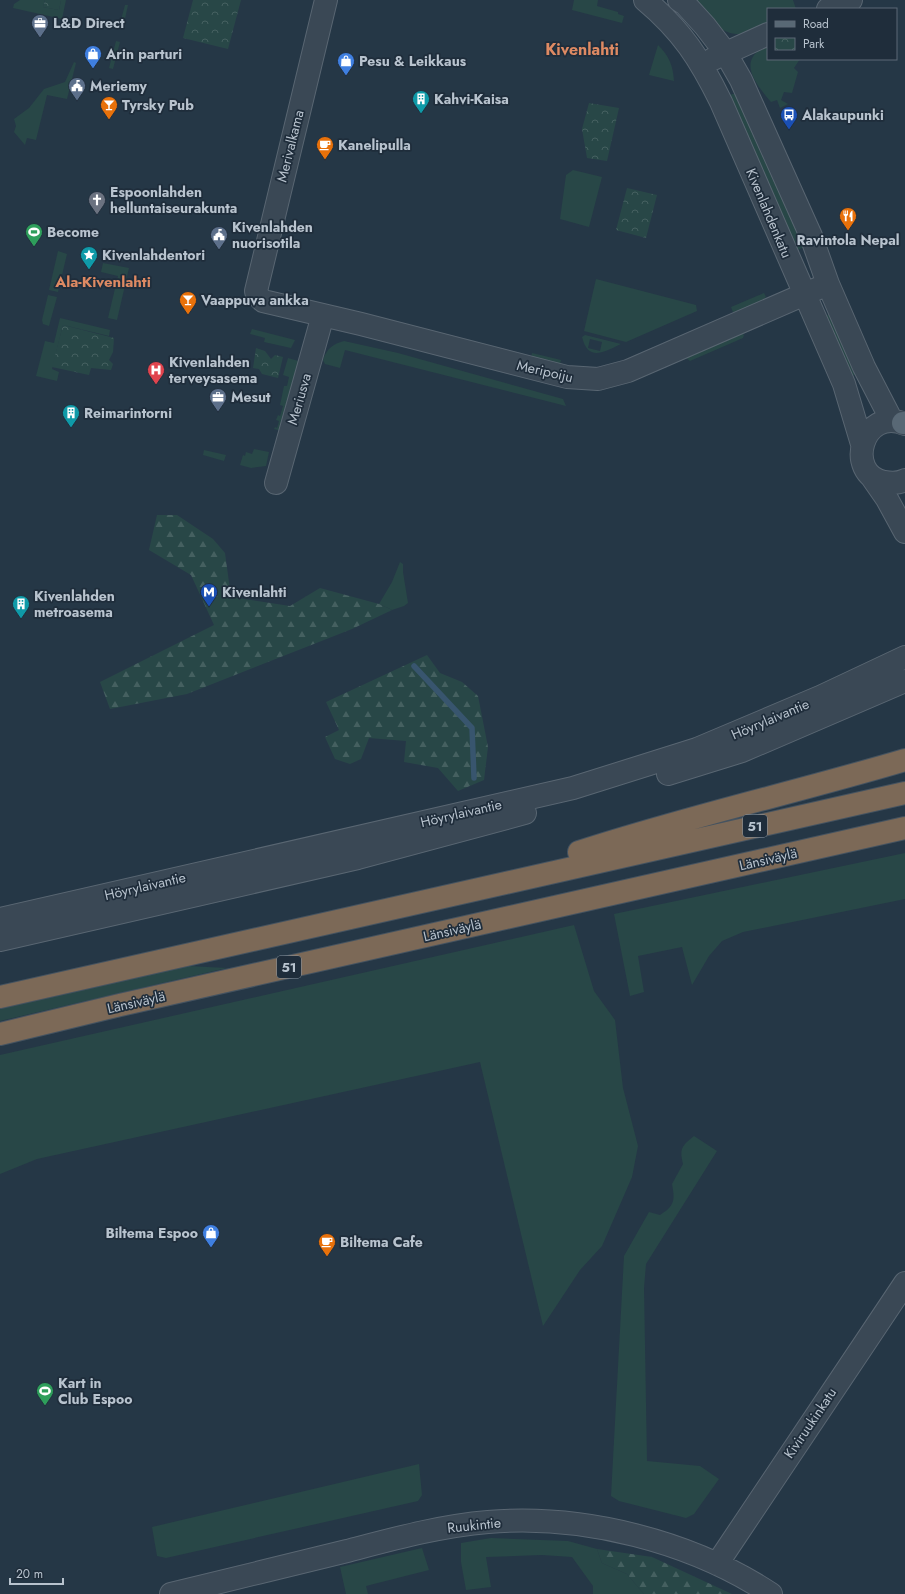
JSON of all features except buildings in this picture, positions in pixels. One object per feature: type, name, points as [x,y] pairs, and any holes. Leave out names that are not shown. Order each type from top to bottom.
[{"type":"highway","points":[[0,997],[447,895],[605,852],[816,786],[905,760]]},
{"type":"highway","name":"51","points":[[605,852],[905,793]]},
{"type":"highway","name":"Länsiväylä","points":[[0,1034],[905,828]]},
{"type":"street","name":"Merivalkama","points":[[256,291],[326,0]]},
{"type":"street","name":"Kivenlahdenkatu","points":[[645,0],[663,15],[682,36],[703,65],[721,102],[848,393],[862,444],[861,455],[864,466],[871,476]]},
{"type":"street","name":"Kivenlahdenkatu","points":[[679,0],[685,4],[705,26],[725,52],[744,86],[811,236],[828,284],[864,367],[901,423]]},
{"type":"street","points":[[831,8],[851,0]]},
{"type":"street","points":[[703,65],[725,52],[767,34]]},
{"type":"street","name":"Meripoiju","points":[[256,291],[260,299],[269,304],[323,315],[553,374],[567,377],[598,379],[628,371],[828,284]]},
{"type":"street","name":"Meriusva","points":[[276,483],[323,315]]},
{"type":"street","points":[[862,444],[870,430],[876,426],[901,423]]},
{"type":"street","points":[[871,476],[892,484],[905,480]]},
{"type":"street","points":[[871,476],[887,499],[905,532]]},
{"type":"street","name":"Höyrylaivantie","points":[[597,787],[704,746],[820,697],[905,657]]},
{"type":"street","name":"Höyrylaivantie","points":[[0,940],[358,858],[540,802],[742,751],[905,681]]},
{"type":"street","name":"Höyrylaivantie","points":[[0,919],[540,802]]},
{"type":"street","name":"Kiviruukinkatu","points":[[717,1564],[905,1283]]},
{"type":"street","name":"Ruukintie","points":[[171,1594],[413,1534],[488,1522],[530,1521],[611,1530],[650,1539],[692,1553],[717,1564],[771,1594]]},
{"type":"green space","points":[[20,0],[45,0],[43,7],[59,10],[61,0],[66,0],[62,19],[13,8],[14,4]]},
{"type":"green space","points":[[45,0],[61,0],[59,10],[43,7]]},
{"type":"green space","points":[[193,0],[241,0],[228,49],[183,38]]},
{"type":"green space","points":[[574,0],[598,0],[597,6],[618,12],[618,14],[624,16],[622,23],[572,10]]},
{"type":"green space","points":[[693,0],[793,0],[796,8],[767,8],[767,23],[740,34],[729,33],[723,30],[707,16]]},
{"type":"green space","points":[[125,5],[128,5],[123,28],[119,27]]},
{"type":"green space","points":[[116,41],[120,42],[113,69],[109,68]]},
{"type":"green space","points":[[658,45],[670,61],[674,81],[649,75]]},
{"type":"green space","points":[[767,46],[767,60],[799,60],[794,68],[798,72],[792,93],[784,92],[781,100],[788,104],[780,108],[777,100],[771,102],[755,80],[750,65],[752,58],[758,51]]},
{"type":"green space","points":[[74,62],[76,63],[67,99],[47,95],[36,140],[27,138],[25,145],[14,132],[16,126],[14,119],[29,108],[44,89],[65,82]]},
{"type":"green space","points":[[732,94],[737,94],[790,217],[807,245],[796,251],[729,97]]},
{"type":"green space","points":[[589,103],[619,108],[607,161],[587,158],[582,129]]},
{"type":"green space","points":[[573,170],[602,177],[589,227],[560,219],[566,175]]},
{"type":"green space","points":[[627,188],[657,195],[646,238],[616,230]]},
{"type":"green space","points":[[58,251],[67,254],[58,292],[49,290]]},
{"type":"green space","points":[[103,263],[129,268],[117,320],[108,318],[118,276],[101,272]]},
{"type":"green space","points":[[596,279],[696,305],[697,311],[626,342],[584,331]]},
{"type":"green space","points":[[764,293],[766,297],[760,302],[734,315],[731,307]]},
{"type":"green space","points":[[48,295],[57,297],[49,326],[43,324],[42,320]]},
{"type":"green space","points":[[830,314],[856,374],[851,377],[825,316]]},
{"type":"green space","points":[[60,318],[110,330],[109,336],[63,325],[52,369],[59,372],[57,381],[36,376],[45,341],[54,343]]},
{"type":"green space","points":[[63,325],[114,338],[113,352],[109,360],[113,364],[111,370],[91,368],[89,375],[52,367]]},
{"type":"green space","points":[[252,329],[295,340],[291,348],[264,342],[265,338],[250,334]]},
{"type":"green space","points":[[742,332],[744,335],[743,338],[690,361],[686,358],[685,355]]},
{"type":"green space","points":[[585,335],[621,344],[609,350],[597,353],[588,350],[582,337]],"holes":[[[590,339],[602,342],[600,351],[588,348]]]},
{"type":"green space","points":[[344,341],[398,353],[563,399],[566,406],[345,350],[340,368],[325,364],[323,360],[329,350],[334,345]]},
{"type":"green space","points":[[256,348],[265,351],[271,359],[275,355],[283,357],[278,378],[262,374],[259,369],[253,368]]},
{"type":"green space","points":[[532,353],[561,360],[560,365],[531,358]]},
{"type":"green space","points":[[288,358],[302,362],[285,432],[274,429],[275,427],[277,428],[279,421],[276,420],[278,415],[280,416],[283,406],[280,405],[284,386],[287,386],[289,377],[283,375]]},
{"type":"green space","points":[[254,449],[269,452],[266,466],[251,468],[240,465],[243,455],[245,456],[246,452],[252,454]]},
{"type":"green space","points":[[204,450],[226,455],[224,461],[203,455]]},
{"type":"green space","points":[[157,515],[177,515],[213,539],[225,553],[231,597],[290,606],[320,588],[379,604],[392,610],[352,629],[187,694],[110,709],[100,682],[214,625],[191,575],[149,550]]},
{"type":"green space","points":[[400,562],[403,564],[408,603],[392,610],[379,604],[392,582]]},
{"type":"green space","points":[[427,655],[440,673],[462,682],[478,696],[488,747],[484,780],[458,791],[438,768],[404,762],[406,741],[369,738],[361,759],[350,764],[335,759],[325,737],[339,730],[326,702]]},
{"type":"green space","points":[[905,853],[905,899],[743,932],[722,941],[709,956],[692,985],[682,947],[638,956],[644,992],[630,996],[614,914]]},
{"type":"green space","points":[[574,925],[594,991],[615,1020],[623,1088],[638,1146],[632,1177],[602,1246],[580,1270],[543,1326],[480,1062],[37,1159],[0,1174],[0,1055]]},
{"type":"green space","points":[[188,966],[227,968],[0,1021],[0,1009]]},
{"type":"green space","points":[[694,1136],[717,1151],[646,1264],[644,1288],[647,1461],[700,1466],[719,1479],[694,1514],[686,1518],[619,1501],[611,1496],[624,1256],[649,1212],[660,1215],[669,1209],[673,1202],[674,1194],[672,1184],[683,1164],[681,1154],[682,1148]]},
{"type":"green space","points":[[419,1464],[422,1495],[418,1501],[166,1558],[157,1556],[152,1527]]},
{"type":"green space","points":[[491,1538],[568,1541],[597,1549],[602,1563],[627,1574],[644,1594],[593,1594],[593,1586],[572,1557],[542,1555],[486,1557],[491,1587],[466,1590],[461,1562],[461,1543]]},
{"type":"green space","points":[[422,1548],[429,1570],[366,1586],[368,1594],[346,1594],[340,1567]]},
{"type":"green space","points":[[597,1549],[652,1557],[732,1594],[644,1594],[627,1574],[602,1563]]},
{"type":"waterway","points":[[414,666],[472,728],[474,778]]},
{"type":"place","name":"L&D Direct","points":[[40,38]]},
{"type":"place","name":"Arin parturi","points":[[93,69]]},
{"type":"place","name":"Pesu & Leikkaus","points":[[346,76]]},
{"type":"place","name":"Meriemy","points":[[77,101]]},
{"type":"place","name":"Kahvi-Kaisa","points":[[421,114]]},
{"type":"place","name":"Tyrsky Pub","points":[[109,120]]},
{"type":"place","name":"Alakaupunki","points":[[789,130]]},
{"type":"place","name":"Kanelipulla","points":[[325,160]]},
{"type":"place","name":"Espoonlahden helluntaiseurakunta","points":[[97,215]]},
{"type":"place","name":"Ravintola Nepal","points":[[848,231]]},
{"type":"place","name":"Become","points":[[34,247]]},
{"type":"place","name":"Kivenlahden nuorisotila","points":[[219,250]]},
{"type":"place","name":"Kivenlahdentori","points":[[89,270]]},
{"type":"place","name":"Vaappuva ankka","points":[[188,315]]},
{"type":"place","name":"Kivenlahden terveysasema","points":[[156,385]]},
{"type":"place","name":"Mesut","points":[[218,412]]},
{"type":"place","name":"Reimarintorni","points":[[71,428]]},
{"type":"place","name":"Kivenlahti","points":[[209,607]]},
{"type":"place","name":"Kivenlahden metroasema","points":[[21,619]]},
{"type":"place","name":"Biltema Espoo","points":[[211,1248]]},
{"type":"place","name":"Biltema Cafe","points":[[327,1257]]},
{"type":"place","name":"Kart in Club Espoo","points":[[45,1406]]},
{"type":"district","name":"Kivenlahti","points":[[582,49]]},
{"type":"district","name":"Ala-Kivenlahti","points":[[103,282]]}]
